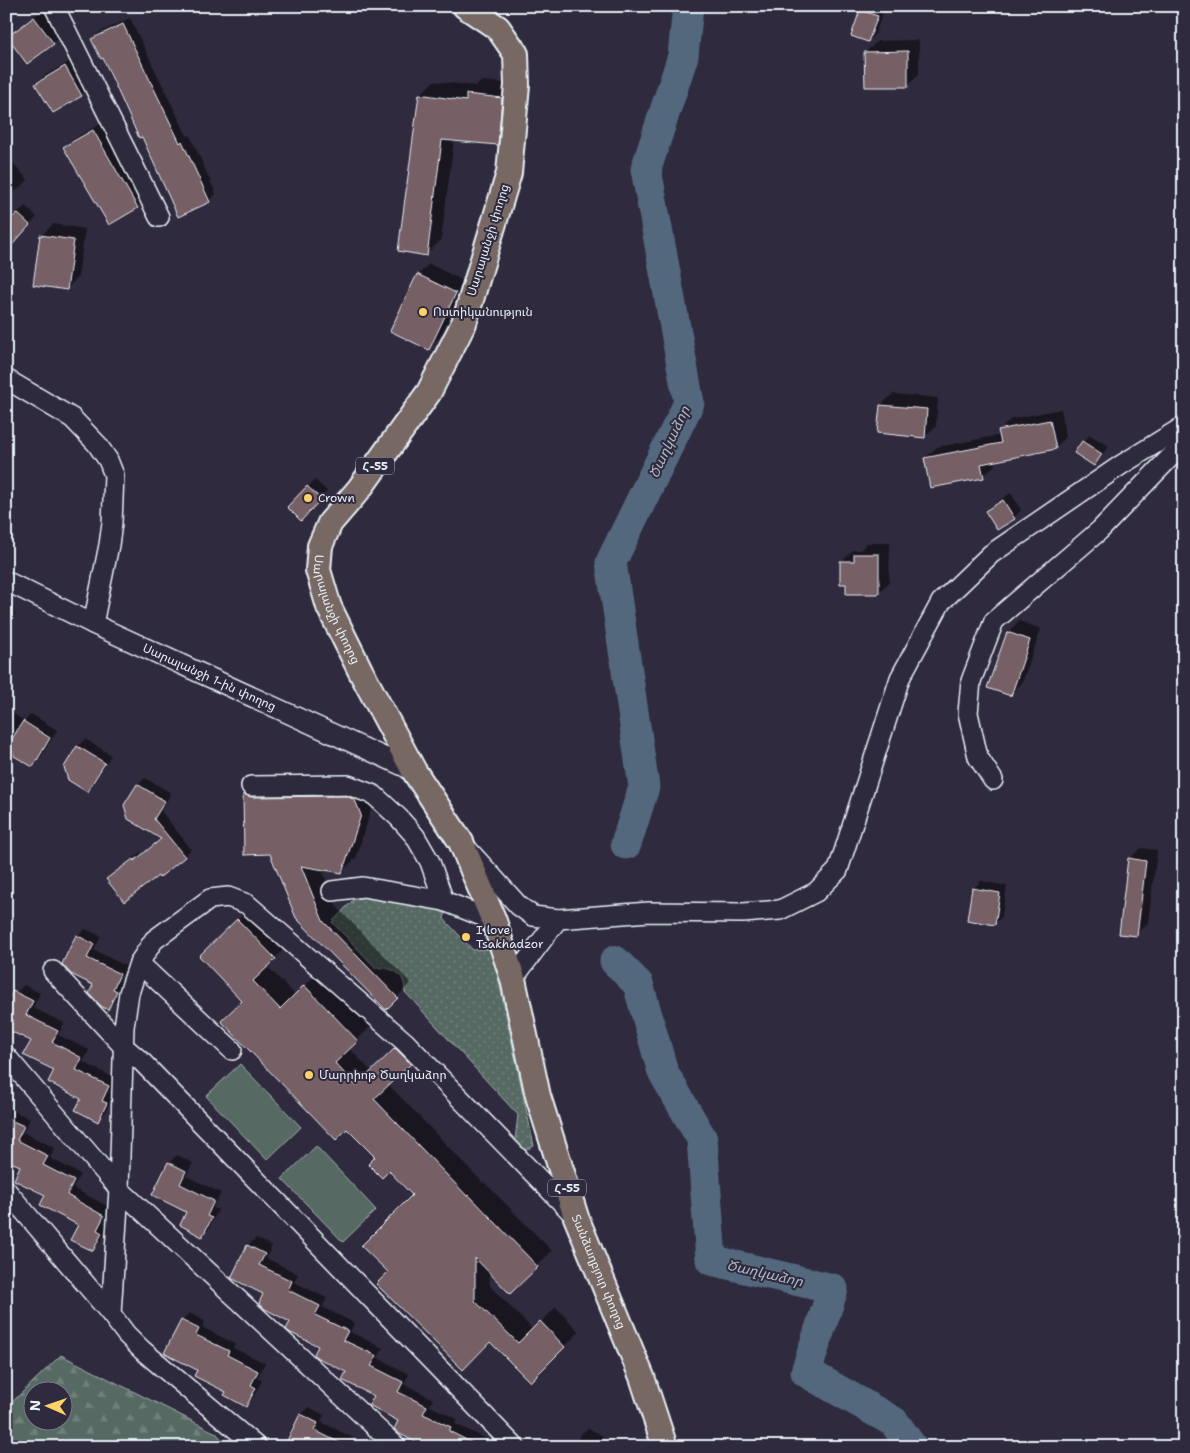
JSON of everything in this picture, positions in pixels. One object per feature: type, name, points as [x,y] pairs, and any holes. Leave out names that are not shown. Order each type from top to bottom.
[{"type":"main road","name":"Սարալանջի փողոց","points":[[465,6],[498,28],[516,54],[517,85],[509,173],[464,323],[429,392],[360,488],[330,523],[320,546],[318,570],[329,607],[360,672],[414,771],[460,842],[494,921]]},
{"type":"main road","name":"Տանձաղբյուր փողոց","points":[[494,921],[513,979],[538,1096],[576,1217],[642,1377],[665,1447]]},
{"type":"street","points":[[54,6],[159,217]]},
{"type":"street","points":[[6,378],[72,418],[97,444],[108,460],[114,475],[109,546],[93,624]]},
{"type":"street","points":[[460,842],[519,906],[533,916],[558,919],[648,912],[743,914],[780,910],[816,892],[838,870],[900,678],[941,602],[991,554],[1121,465],[1184,426]]},
{"type":"street","points":[[993,780],[978,756],[968,713],[972,681],[994,621],[1100,530],[1184,443]]},
{"type":"street","name":"Սարալանջի 1-ին փողոց","points":[[6,581],[93,624],[414,771]]},
{"type":"street","points":[[252,786],[348,785],[374,795],[415,836],[430,862],[444,901]]},
{"type":"street","points":[[332,892],[363,887],[444,901],[494,921]]},
{"type":"street","points":[[111,1314],[119,1189],[123,1046],[129,993],[139,962],[154,940],[210,899],[228,897],[246,904],[405,1042],[576,1217]]},
{"type":"street","points":[[513,979],[558,919]]},
{"type":"street","points":[[139,962],[232,1050]]},
{"type":"street","points":[[53,971],[123,1046],[142,1062],[515,1447]]},
{"type":"street","points":[[6,1056],[119,1189],[397,1447]]},
{"type":"street","points":[[6,1190],[126,1334],[142,1350],[257,1447]]},
{"type":"green space","points":[[367,896],[446,910],[444,919],[473,950],[492,949],[534,1146],[524,1151],[515,1140],[518,1115],[405,992],[403,980],[397,972],[376,968],[332,922],[353,900]]},
{"type":"green space","points":[[240,1064],[301,1127],[267,1160],[206,1096]]},
{"type":"green space","points":[[316,1146],[376,1210],[343,1242],[282,1179]]},
{"type":"green space","points":[[61,1355],[216,1433],[229,1447],[6,1447],[6,1408],[22,1393],[22,1430],[72,1430],[72,1380],[35,1380]]},
{"type":"building","points":[[860,10],[878,16],[868,42],[851,36]]},
{"type":"building","points":[[34,17],[54,44],[27,64],[7,37]]},
{"type":"building","points":[[123,24],[180,143],[182,141],[210,202],[178,217],[142,137],[139,138],[103,58],[101,59],[91,39]]},
{"type":"building","points":[[908,51],[908,87],[865,87],[864,52]]},
{"type":"building","points":[[65,66],[82,96],[53,113],[35,84]]},
{"type":"building","points":[[419,94],[466,101],[466,94],[502,98],[498,145],[442,140],[427,256],[398,251]]},
{"type":"building","points":[[93,130],[138,208],[109,225],[63,147]]},
{"type":"building","points":[[17,213],[30,225],[6,252],[6,224]]},
{"type":"building","points":[[40,235],[74,240],[67,290],[33,285]]},
{"type":"building","name":"Ոստիկանություն","points":[[417,274],[456,293],[429,350],[390,331]]},
{"type":"building","points":[[880,405],[927,409],[925,438],[877,433]]},
{"type":"building","points":[[1050,420],[1056,449],[981,464],[984,478],[930,488],[924,458],[1001,443],[998,430]]},
{"type":"building","points":[[1082,441],[1102,454],[1094,466],[1074,453]]},
{"type":"building","points":[[307,486],[321,499],[301,521],[287,507]]},
{"type":"building","points":[[1003,500],[1015,519],[997,530],[985,511]]},
{"type":"building","points":[[854,554],[879,554],[879,594],[846,594],[846,584],[840,584],[840,561],[854,561]]},
{"type":"building","points":[[1007,632],[1030,640],[1011,696],[987,688]]},
{"type":"building","points":[[23,721],[50,738],[33,767],[14,756],[10,742]]},
{"type":"building","points":[[77,746],[105,763],[87,792],[68,780],[64,767]]},
{"type":"building","points":[[137,784],[165,801],[154,819],[185,857],[124,902],[106,879],[133,859],[134,861],[161,839],[128,819],[124,805]]},
{"type":"building","points":[[243,794],[251,797],[346,796],[355,800],[361,815],[342,873],[301,866],[323,921],[398,998],[386,1010],[296,918],[270,854],[244,855]]},
{"type":"building","points":[[1128,858],[1146,861],[1137,936],[1119,934]]},
{"type":"building","points":[[972,888],[1000,893],[995,925],[967,920]]},
{"type":"building","points":[[237,919],[276,959],[253,981],[280,1009],[304,985],[358,1041],[335,1063],[356,1086],[395,1048],[411,1064],[374,1099],[538,1267],[510,1294],[475,1258],[475,1301],[518,1343],[540,1321],[565,1347],[530,1382],[490,1342],[463,1370],[376,1284],[388,1272],[361,1246],[412,1195],[389,1171],[382,1178],[368,1164],[375,1157],[347,1129],[336,1140],[221,1021],[242,1001],[199,956]]},
{"type":"building","points":[[76,935],[94,944],[87,958],[120,974],[113,989],[117,991],[108,1010],[101,1006],[89,993],[93,985],[71,974],[62,964]]},
{"type":"building","points":[[13,991],[33,1001],[26,1015],[58,1031],[52,1042],[82,1058],[76,1070],[109,1086],[102,1101],[107,1103],[98,1122],[75,1110],[81,1099],[48,1082],[54,1070],[23,1055],[31,1041],[6,1029],[6,1004]]},
{"type":"building","points":[[6,1118],[24,1126],[17,1140],[48,1156],[43,1165],[74,1181],[67,1195],[104,1216],[97,1230],[102,1233],[93,1251],[70,1240],[78,1225],[40,1205],[45,1195],[14,1180],[20,1166],[6,1160]]},
{"type":"building","points":[[168,1162],[186,1171],[180,1184],[214,1201],[207,1216],[212,1218],[202,1237],[180,1225],[186,1212],[152,1195]]},
{"type":"building","points":[[247,1245],[265,1254],[259,1265],[292,1281],[288,1290],[320,1306],[315,1315],[348,1331],[343,1340],[377,1356],[371,1366],[403,1382],[398,1392],[427,1406],[423,1414],[451,1427],[449,1431],[480,1447],[425,1447],[394,1429],[398,1421],[369,1405],[374,1396],[342,1380],[346,1372],[316,1357],[314,1354],[318,1346],[289,1332],[286,1329],[290,1322],[265,1309],[259,1303],[263,1294],[231,1278]]},
{"type":"building","points":[[181,1320],[199,1329],[196,1335],[229,1351],[227,1355],[258,1371],[251,1385],[256,1388],[246,1407],[224,1395],[226,1392],[194,1376],[197,1370],[164,1353]]},
{"type":"building","points":[[300,1414],[318,1423],[314,1430],[348,1447],[284,1447]]},
{"type":"waterway","name":"Ծաղկաձոր","points":[[626,844],[644,787],[611,562],[689,403],[646,169],[683,56],[688,6]]},
{"type":"waterway","name":"Ծաղկաձոր","points":[[615,961],[638,984],[663,1072],[702,1139],[711,1260],[833,1289],[806,1372],[894,1422],[912,1447]]},
{"type":"place","name":"Ոստիկանություն","points":[[423,312]]},
{"type":"place","name":"Crown","points":[[308,498]]},
{"type":"place","name":"I love Tsakhadzor","points":[[466,937]]},
{"type":"place","name":"Մարրիոթ Ծաղկաձոր","points":[[309,1075]]}]
